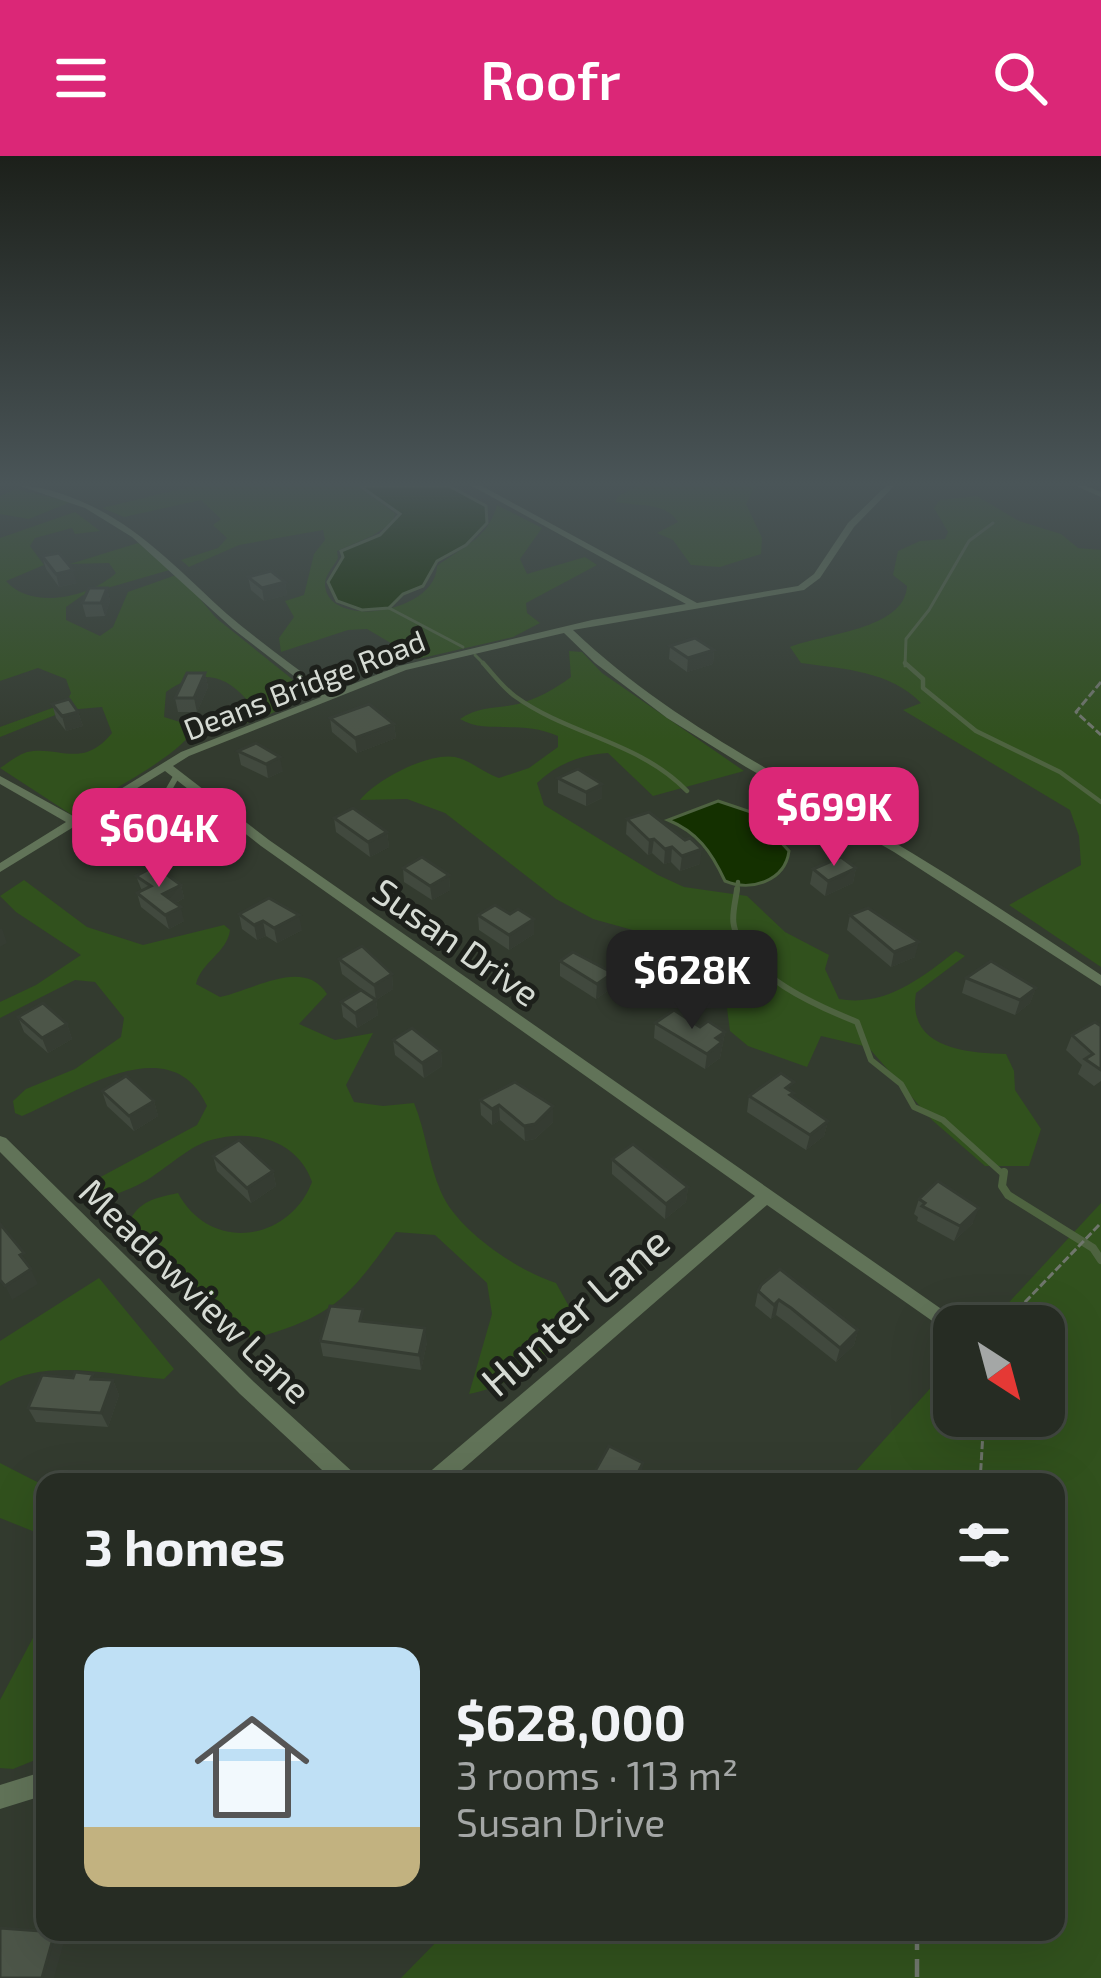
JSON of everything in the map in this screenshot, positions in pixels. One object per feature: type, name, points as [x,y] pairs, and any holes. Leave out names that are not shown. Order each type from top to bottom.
[{"type":"street","points":[[177,571],[224,616],[328,697]]},
{"type":"street","points":[[632,571],[694,605]]},
{"type":"street","name":"Deans Bridge Road","points":[[0,868],[73,821],[170,770],[328,697],[427,661],[566,629],[790,591],[811,583],[819,571]]},
{"type":"street","points":[[566,629],[595,660],[724,750],[874,835],[1101,981]]},
{"type":"street","name":"Susan Drive","points":[[170,770],[265,843],[933,1313]]},
{"type":"street","points":[[0,778],[73,821]]},
{"type":"street","name":"Meadowview Lane","points":[[0,1142],[247,1388],[340,1473]]},
{"type":"street","name":"Hunter Lane","points":[[443,1473],[765,1197]]},
{"type":"street","points":[[0,1797],[36,1786]]},
{"type":"lane","points":[[114,861],[144,853],[154,843],[161,830],[155,814],[170,770]]},
{"type":"path","points":[[1101,682],[1076,712],[1101,735]]},
{"type":"path","points":[[1022,1305],[1101,1223]]},
{"type":"path","points":[[981,1473],[983,1437]]},
{"type":"path","points":[[917,1941],[917,1978]]},
{"type":"shaded area","points":[[0,571],[30,571],[6,581],[30,596],[45,598],[92,589],[115,571],[166,571],[83,595],[66,607],[66,620],[100,636],[113,627],[128,592],[179,574],[216,618],[297,683],[300,702],[229,730],[222,726],[246,699],[218,679],[187,680],[166,692],[164,717],[196,727],[187,738],[158,762],[72,815],[0,768],[27,752],[91,751],[112,733],[102,707],[68,710],[0,737],[0,727],[66,703],[71,693],[66,679],[38,668],[0,681]]},
{"type":"shaded area","points":[[310,571],[330,571],[325,584],[330,598],[361,611],[401,605],[419,596],[435,571],[586,571],[526,603],[527,613],[540,623],[513,637],[418,659],[367,629],[348,630],[281,652],[279,638],[294,617],[285,601],[304,595]]},
{"type":"shaded area","points":[[335,571],[431,571],[423,586],[403,594],[389,608],[362,610],[337,601],[328,582]]},
{"type":"shaded area","points":[[894,571],[1101,571],[1101,967],[1009,905],[1081,865],[1079,836],[1070,810],[903,710],[921,703],[909,692],[866,673],[801,663],[790,647],[859,628],[892,612],[903,601],[907,586]]},
{"type":"shaded area","points":[[569,651],[582,652],[602,673],[744,771],[653,796],[608,753],[598,754],[561,766],[537,783],[544,805],[684,887],[747,896],[785,932],[829,955],[825,969],[839,999],[887,995],[956,951],[965,956],[916,993],[920,1026],[942,1044],[957,1049],[1006,1054],[1014,1071],[1015,1090],[1041,1129],[1029,1166],[985,1166],[932,1120],[868,1047],[821,1036],[807,1067],[748,1046],[730,1031],[725,993],[712,978],[647,934],[593,919],[556,899],[445,813],[407,799],[360,800],[390,776],[431,759],[461,759],[499,778],[529,768],[558,747],[558,736],[460,719],[525,702],[559,686],[571,677]]},
{"type":"shaded area","points":[[718,801],[754,813],[789,851],[774,877],[745,885],[725,881],[702,844],[668,820]]},
{"type":"shaded area","points":[[24,880],[87,927],[143,945],[224,925],[230,930],[228,938],[196,984],[220,997],[278,979],[305,978],[317,983],[327,994],[299,1024],[335,1040],[373,1033],[346,1085],[354,1102],[414,1103],[449,1206],[490,1247],[556,1283],[576,1319],[565,1333],[517,1376],[469,1394],[492,1314],[487,1283],[435,1235],[396,1232],[337,1302],[280,1331],[252,1339],[200,1303],[168,1273],[129,1222],[138,1209],[178,1193],[209,1225],[248,1232],[268,1228],[286,1217],[312,1182],[296,1156],[285,1148],[243,1136],[203,1143],[137,1186],[104,1199],[93,1195],[95,1180],[197,1125],[207,1106],[191,1083],[171,1071],[148,1068],[96,1081],[22,1116],[15,1113],[13,1101],[26,1089],[75,1069],[121,1037],[124,1018],[95,982],[75,980],[0,1018],[0,1002],[81,955],[0,896]]},
{"type":"shaded area","points":[[1101,1203],[1101,1978],[401,1978],[437,1941],[1065,1941],[1065,1473],[854,1473],[933,1385],[933,1437],[1065,1437],[1065,1305],[1006,1305]]},
{"type":"shaded area","points":[[99,1278],[174,1369],[164,1379],[80,1370],[38,1372],[0,1386],[0,1341]]},
{"type":"shaded area","points":[[0,1463],[36,1481],[36,1533],[0,1518]]},
{"type":"shaded area","points":[[36,1632],[36,1760],[13,1769],[0,1768],[0,1700]]},
{"type":"building","points":[[271,571],[285,582],[262,588],[248,577]]},
{"type":"building","points":[[89,588],[107,588],[101,603],[82,603]]},
{"type":"building","points":[[695,638],[714,650],[688,658],[670,646]]},
{"type":"building","points":[[187,673],[205,673],[194,698],[175,698]]},
{"type":"building","points":[[69,699],[78,712],[62,716],[52,704]]},
{"type":"building","points":[[369,704],[394,724],[355,738],[330,718]]},
{"type":"building","points":[[256,743],[280,757],[266,764],[238,751]]},
{"type":"building","points":[[578,769],[602,784],[586,792],[558,778]]},
{"type":"building","points":[[353,808],[387,832],[368,842],[334,818]]},
{"type":"building","points":[[649,812],[702,849],[682,856],[672,847],[665,849],[649,840],[627,819]]},
{"type":"building","points":[[422,857],[449,875],[430,886],[403,868]]},
{"type":"building","points":[[841,857],[856,868],[828,881],[813,869]]},
{"type":"building","points":[[155,866],[181,885],[163,894],[181,907],[165,915],[137,893],[151,886],[136,876]]},
{"type":"building","points":[[269,898],[299,915],[274,928],[263,921],[254,925],[239,914]]},
{"type":"building","points":[[495,905],[510,914],[518,909],[534,919],[509,935],[478,915]]},
{"type":"building","points":[[868,908],[919,942],[894,952],[850,915]]},
{"type":"building","points":[[362,946],[392,974],[374,985],[339,959]]},
{"type":"building","points":[[573,952],[613,973],[597,984],[560,961]]},
{"type":"building","points":[[991,961],[1036,988],[1020,1000],[966,978]]},
{"type":"building","points":[[361,990],[376,1000],[355,1013],[341,1002]]},
{"type":"building","points":[[43,1003],[67,1024],[42,1038],[18,1017]]},
{"type":"building","points":[[674,1010],[700,1027],[708,1021],[725,1032],[716,1038],[722,1042],[707,1054],[655,1023]]},
{"type":"building","points":[[1095,1022],[1101,1026],[1101,1070],[1085,1059],[1093,1054],[1072,1035]]},
{"type":"building","points":[[412,1028],[441,1051],[422,1063],[393,1040]]},
{"type":"building","points":[[781,1073],[794,1082],[786,1088],[794,1093],[790,1095],[828,1121],[810,1135],[749,1096]]},
{"type":"building","points":[[126,1076],[154,1101],[129,1116],[102,1091]]},
{"type":"building","points":[[515,1082],[553,1106],[535,1124],[524,1126],[499,1105],[492,1109],[480,1100]]},
{"type":"building","points":[[239,1140],[273,1171],[247,1188],[213,1156]]},
{"type":"building","points":[[633,1144],[688,1187],[666,1204],[612,1159]]},
{"type":"building","points":[[938,1181],[979,1208],[960,1226],[922,1206],[925,1203],[919,1199]]},
{"type":"building","points":[[0,1224],[31,1269],[5,1286],[0,1280]]},
{"type":"building","points":[[780,1269],[858,1330],[840,1348],[791,1308],[779,1300],[774,1305],[758,1291]]},
{"type":"building","points":[[330,1306],[363,1309],[360,1321],[425,1328],[419,1355],[320,1341]]},
{"type":"building","points":[[75,1372],[113,1380],[101,1413],[28,1408],[42,1375],[73,1378]]},
{"type":"building","points":[[609,1446],[643,1463],[638,1473],[594,1473]]},
{"type":"building","points":[[0,1928],[36,1931],[36,1941],[52,1941],[42,1978],[0,1978]]},
{"type":"waterway","points":[[905,663],[906,639],[952,571]]},
{"type":"waterway","points":[[389,608],[463,647]]},
{"type":"waterway","points":[[475,655],[483,663]]},
{"type":"waterway","points":[[483,663],[486,666]]},
{"type":"waterway","points":[[483,663],[516,697],[648,761],[687,791]]},
{"type":"waterway","points":[[905,663],[923,679],[923,688],[976,731],[1060,772],[1101,802]]},
{"type":"waterway","points":[[737,892],[738,882]]},
{"type":"waterway","points":[[737,889],[734,926],[752,959],[784,986],[857,1022],[871,1060],[901,1084],[914,1107],[943,1120],[1004,1175]]},
{"type":"waterway","points":[[1004,1175],[1002,1186],[1008,1195],[1093,1248],[1101,1260]]}]
